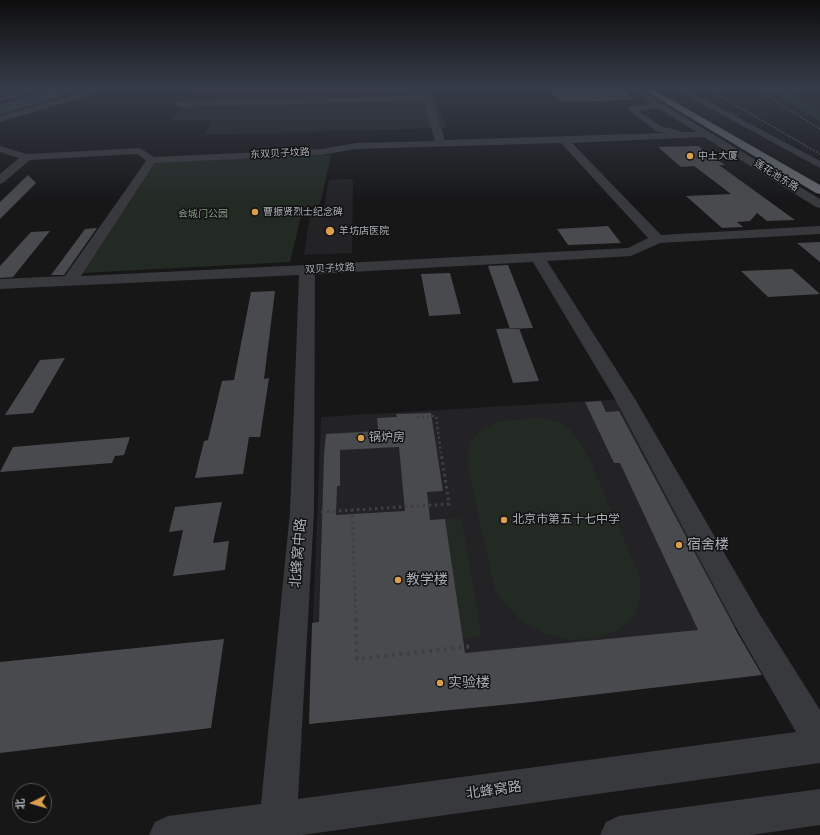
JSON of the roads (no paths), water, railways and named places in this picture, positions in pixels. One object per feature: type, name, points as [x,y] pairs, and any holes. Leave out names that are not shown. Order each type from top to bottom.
[{"type":"highway","name":"莲花池东路","points":[[704,126],[820,190]]},
{"type":"highway","name":"莲花池东路","points":[[728,126],[800,166]]},
{"type":"street","points":[[435,126],[441,143]]},
{"type":"street","points":[[655,126],[659,129],[689,134]]},
{"type":"street","name":"莲花池东路","points":[[694,126],[820,204]]},
{"type":"street","points":[[747,126],[820,165]]},
{"type":"street","name":"东双贝子坟路","points":[[0,149],[27,156],[140,152],[152,160],[322,152],[356,146],[707,134]]},
{"type":"street","points":[[564,140],[657,239],[820,230]]},
{"type":"street","points":[[0,180],[27,156]]},
{"type":"street","points":[[70,280],[152,160]]},
{"type":"street","name":"双贝子坟路","points":[[0,284],[307,270],[631,252],[657,239]]},
{"type":"street","points":[[538,258],[625,398],[764,648],[820,741]]},
{"type":"street","name":"北蜂窝中路","points":[[277,828],[302,512],[307,270]]},
{"type":"street","name":"北蜂窝路","points":[[168,835],[277,828],[820,746]]},
{"type":"street","points":[[619,835],[820,807]]},
{"type":"railway","points":[[772,126],[820,154]]},
{"type":"railway","points":[[815,126],[820,129]]},
{"type":"place","name":"中土大厦","points":[[690,156]]},
{"type":"place","name":"曹振贤烈士纪念碑","points":[[255,212]]},
{"type":"place","name":"羊坊店医院","points":[[330,231]]},
{"type":"place","name":"锅炉房","points":[[361,438]]},
{"type":"place","name":"北京市第五十七中学","points":[[504,520]]},
{"type":"place","name":"宿舍楼","points":[[679,545]]},
{"type":"place","name":"教学楼","points":[[398,580]]},
{"type":"place","name":"实验楼","points":[[440,683]]},
{"type":"park label","name":"会城门公园","points":[[203,214]]}]
